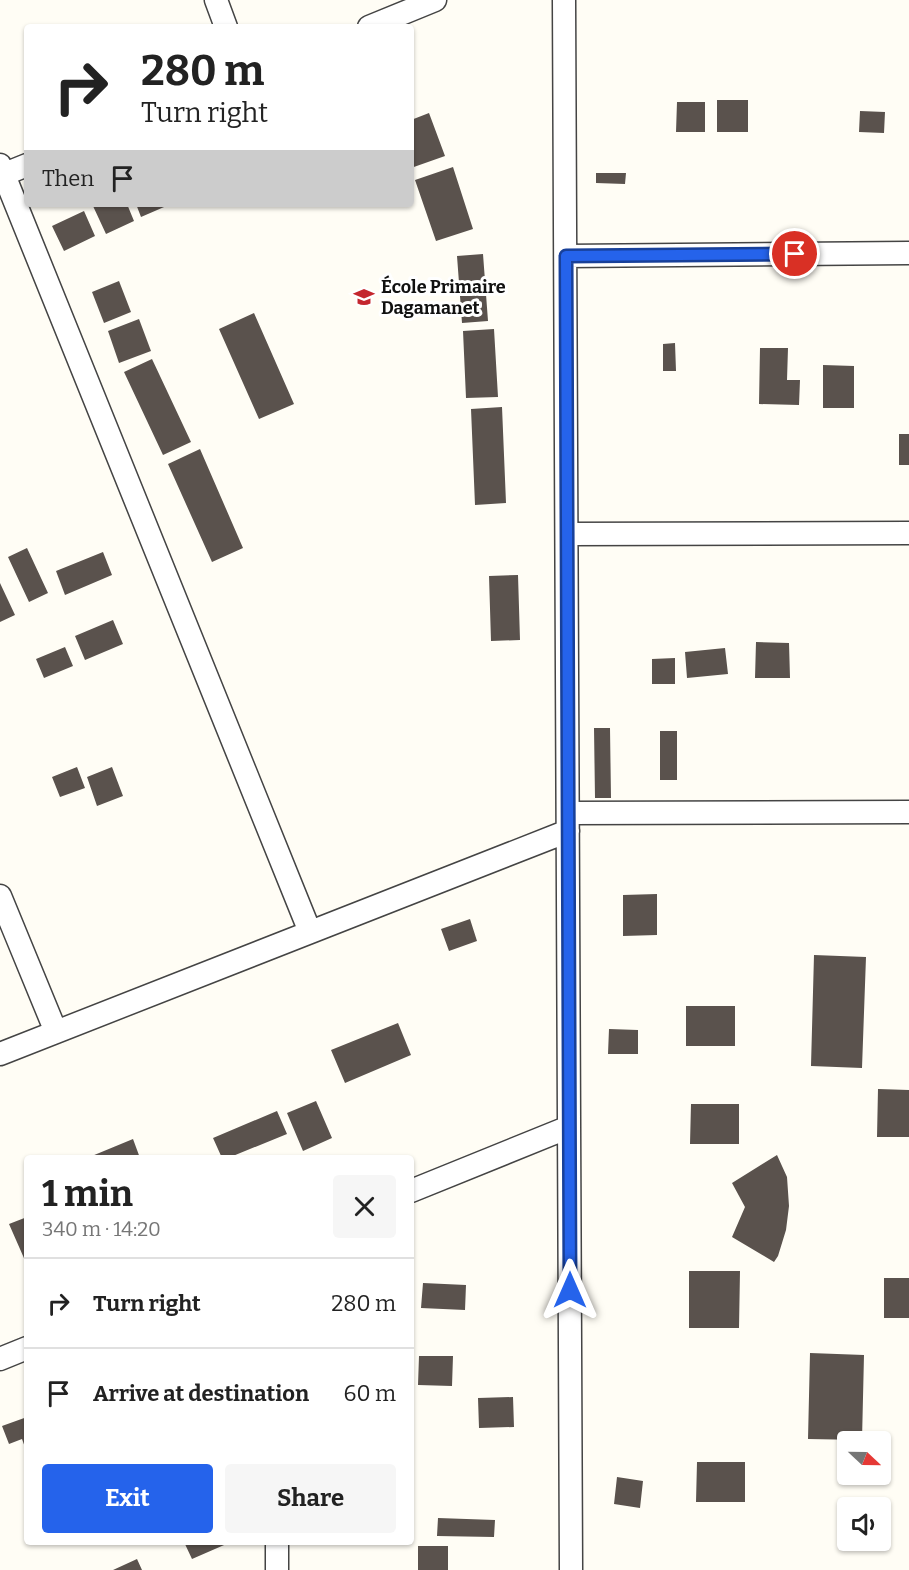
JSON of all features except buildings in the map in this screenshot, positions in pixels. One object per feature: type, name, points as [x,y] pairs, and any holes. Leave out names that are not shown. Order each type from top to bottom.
[{"type":"street","points":[[216,0],[225,24]]},
{"type":"street","points":[[376,24],[435,0]]},
{"type":"street","points":[[564,0],[571,1570]]},
{"type":"street","points":[[24,166],[1,172],[310,932]]},
{"type":"street","points":[[566,256],[909,253]]},
{"type":"street","points":[[567,534],[909,533]]},
{"type":"street","points":[[0,1054],[310,932],[568,822],[909,812]]},
{"type":"street","points":[[0,896],[56,1032]]},
{"type":"street","points":[[414,1190],[569,1127]]},
{"type":"street","points":[[0,1359],[24,1349]]},
{"type":"street","points":[[277,1545],[277,1570]]},
{"type":"place","name":"École Primaire Dagamanet","points":[[364,297]]},
{"type":"route","points":[[570,1290],[566,256],[795,254]]}]
